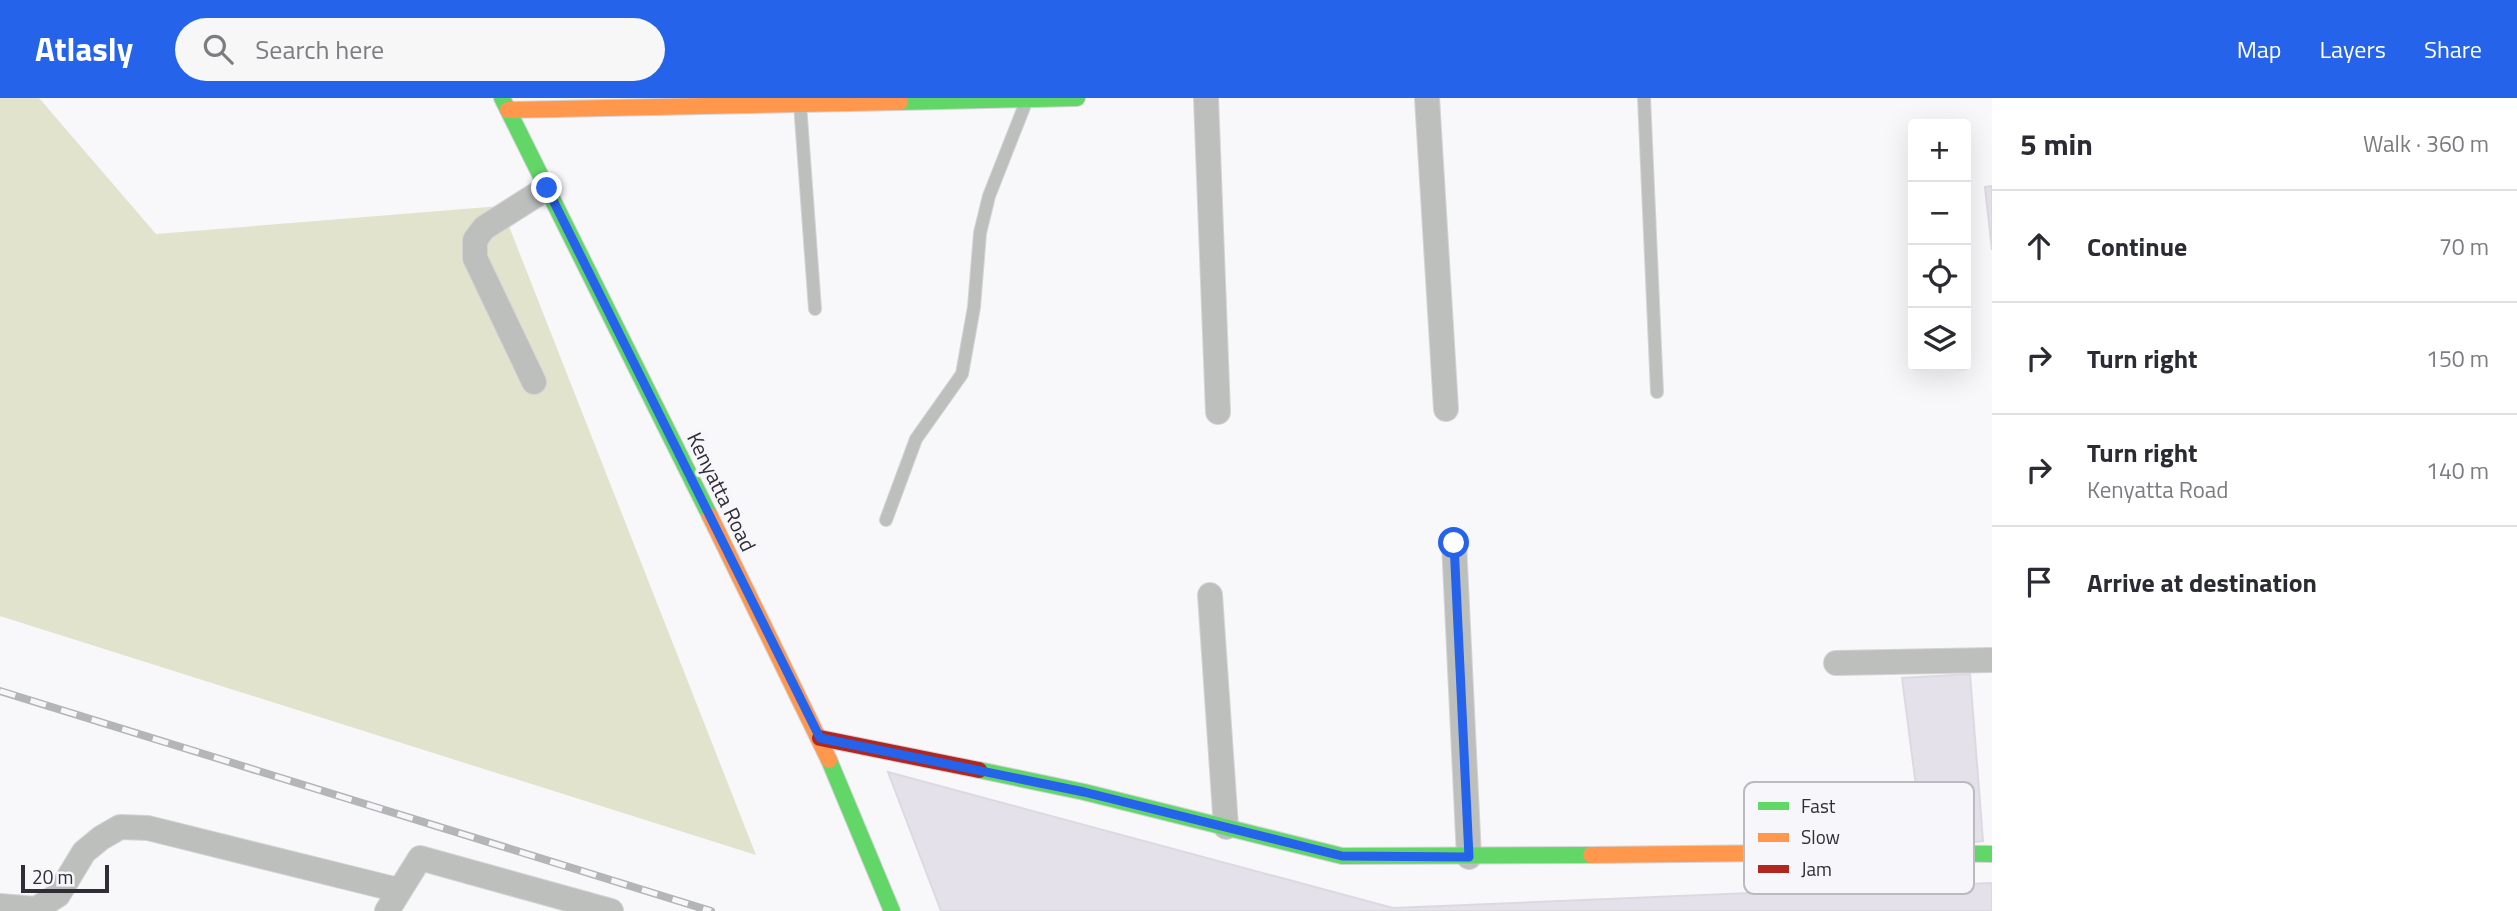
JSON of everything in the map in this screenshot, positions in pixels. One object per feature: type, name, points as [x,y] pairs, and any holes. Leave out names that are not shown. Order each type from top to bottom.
[{"type":"street","points":[[505,104],[800,104],[1077,98]]},
{"type":"street","points":[[1206,98],[1218,412]]},
{"type":"street","points":[[1427,98],[1446,409]]},
{"type":"street","name":"Kenyatta Road","points":[[505,104],[820,738],[892,911]]},
{"type":"street","points":[[534,382],[475,258],[475,240],[484,228],[547,188]]},
{"type":"street","points":[[1454,543],[1469,857]]},
{"type":"street","points":[[1210,595],[1226,827]]},
{"type":"street","points":[[1836,663],[1992,660]]},
{"type":"street","points":[[820,738],[1084,792],[1342,856],[1469,857],[1744,852]]},
{"type":"street","points":[[0,906],[36,909],[58,895],[84,852],[120,827],[148,828],[393,900],[420,858],[611,911]]},
{"type":"street","points":[[1974,854],[1992,854]]},
{"type":"lane","points":[[1644,98],[1657,392]]},
{"type":"lane","points":[[886,520],[916,439],[962,374],[974,307],[980,233],[986,208],[1027,99]]},
{"type":"lane","points":[[800,104],[815,309]]},
{"type":"green space","points":[[0,98],[39,98],[156,234],[501,206],[756,855],[0,616]]},
{"type":"building","points":[[1992,186],[1992,250],[1985,187]]},
{"type":"building","points":[[1970,674],[1983,841],[1974,842],[1974,782],[1915,782],[1902,678]]},
{"type":"building","points":[[888,772],[1393,908],[1744,893],[1974,894],[1974,884],[1992,883],[1992,911],[941,911]]},
{"type":"railway","points":[[0,691],[711,911]]},
{"type":"traffic: fast","points":[[502,98],[710,516]]},
{"type":"traffic: fast","points":[[900,102],[1077,98]]},
{"type":"traffic: fast","points":[[829,760],[892,911]]},
{"type":"traffic: fast","points":[[979,770],[1084,792],[1342,856],[1591,855]]},
{"type":"traffic: fast","points":[[1974,854],[1992,854]]},
{"type":"traffic: slow","points":[[508,110],[900,102]]},
{"type":"traffic: slow","points":[[710,516],[829,760]]},
{"type":"traffic: slow","points":[[1591,855],[1744,853]]},
{"type":"traffic: jam","points":[[820,738],[979,770]]},
{"type":"route","points":[[547,188],[820,738],[1084,792],[1342,856],[1469,857],[1454,543]]}]
